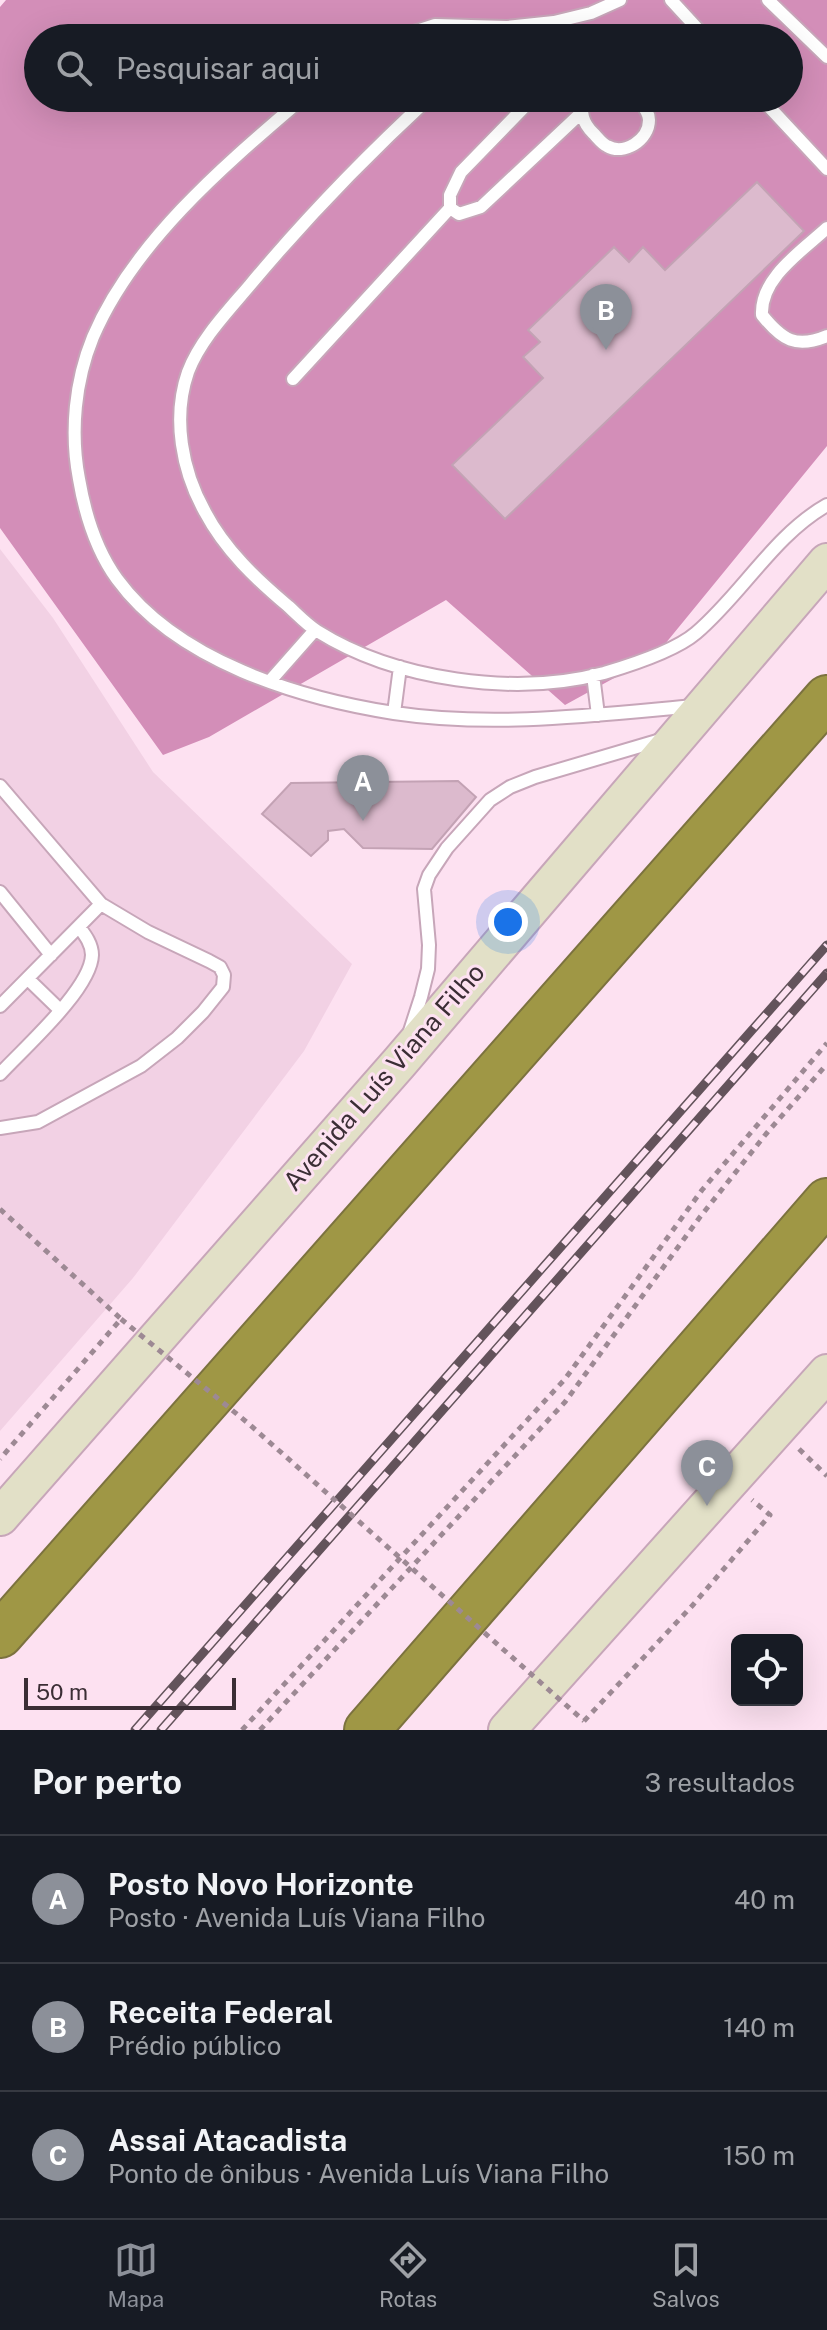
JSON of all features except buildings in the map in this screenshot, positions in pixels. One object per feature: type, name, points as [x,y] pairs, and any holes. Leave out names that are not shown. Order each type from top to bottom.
[{"type":"highway","points":[[0,1635],[827,698]]},
{"type":"highway","points":[[367,1730],[827,1201]]},
{"type":"main road","name":"Avenida Luís Viana Filho","points":[[0,1517],[399,1063],[827,562]]},
{"type":"main road","points":[[507,1730],[827,1373]]},
{"type":"lane","points":[[535,24],[591,13],[620,0]]},
{"type":"lane","points":[[671,0],[693,24]]},
{"type":"lane","points":[[768,0],[793,24]]},
{"type":"lane","points":[[803,34],[827,57]]},
{"type":"lane","points":[[287,112],[196,195],[156,239],[120,288],[94,335],[80,376],[74,425],[76,465],[83,503],[97,544],[117,579],[147,614],[184,642],[270,681],[327,699],[394,713],[500,719],[598,715],[703,705]]},
{"type":"lane","points":[[414,112],[356,166],[288,239],[232,305],[205,341],[189,371],[181,402],[180,429],[184,461],[194,493],[219,537],[261,583],[315,630],[400,667],[503,684],[553,684],[648,658],[694,635],[790,535],[827,505]]},
{"type":"lane","points":[[293,379],[450,208],[450,195],[461,172],[519,112]]},
{"type":"lane","points":[[450,208],[459,214],[481,207],[580,114],[606,146],[626,149],[642,138],[647,130],[647,112]]},
{"type":"lane","points":[[774,112],[827,169]]},
{"type":"lane","points":[[827,228],[783,268],[768,286],[761,303],[762,315],[783,337],[812,342],[827,336]]},
{"type":"lane","points":[[270,681],[315,630]]},
{"type":"lane","points":[[394,713],[400,667]]},
{"type":"lane","points":[[593,675],[598,715]]},
{"type":"lane","points":[[399,1063],[428,969],[424,889],[429,875],[447,848],[490,800],[510,787],[678,734]]},
{"type":"lane","points":[[0,786],[101,904],[148,932],[220,967],[224,975],[223,987],[203,1012],[177,1038],[141,1066],[38,1122],[0,1128]]},
{"type":"lane","points":[[0,892],[51,955]]},
{"type":"lane","points":[[0,1006],[101,904]]},
{"type":"lane","points":[[0,1074],[60,1010],[90,970],[92,951],[79,927]]},
{"type":"lane","points":[[28,979],[60,1010]]},
{"type":"path","points":[[242,1730],[565,1379],[702,1190],[827,1043]]},
{"type":"path","points":[[260,1730],[565,1402],[700,1217],[827,1064]]},
{"type":"path","points":[[0,1209],[121,1319],[249,1424],[584,1721],[692,1606],[770,1515]]},
{"type":"path","points":[[0,1459],[121,1319]]},
{"type":"path","points":[[796,1446],[827,1476]]},
{"type":"shaded area","points":[[6,0],[827,0],[827,446],[656,655],[565,705],[446,600],[209,737],[163,755],[0,528],[0,7]]},
{"type":"shaded area","points":[[0,549],[53,618],[153,772],[352,964],[304,1051],[133,1278],[0,1431]]},
{"type":"railway","points":[[135,1730],[827,945]]},
{"type":"railway","points":[[161,1730],[827,973]]},
{"type":"place","name":"Receita Federal","points":[[606,350]]},
{"type":"place","name":"Posto Novo Horizonte","points":[[363,821]]},
{"type":"place","name":"Assai Atacadista","points":[[707,1506]]}]
